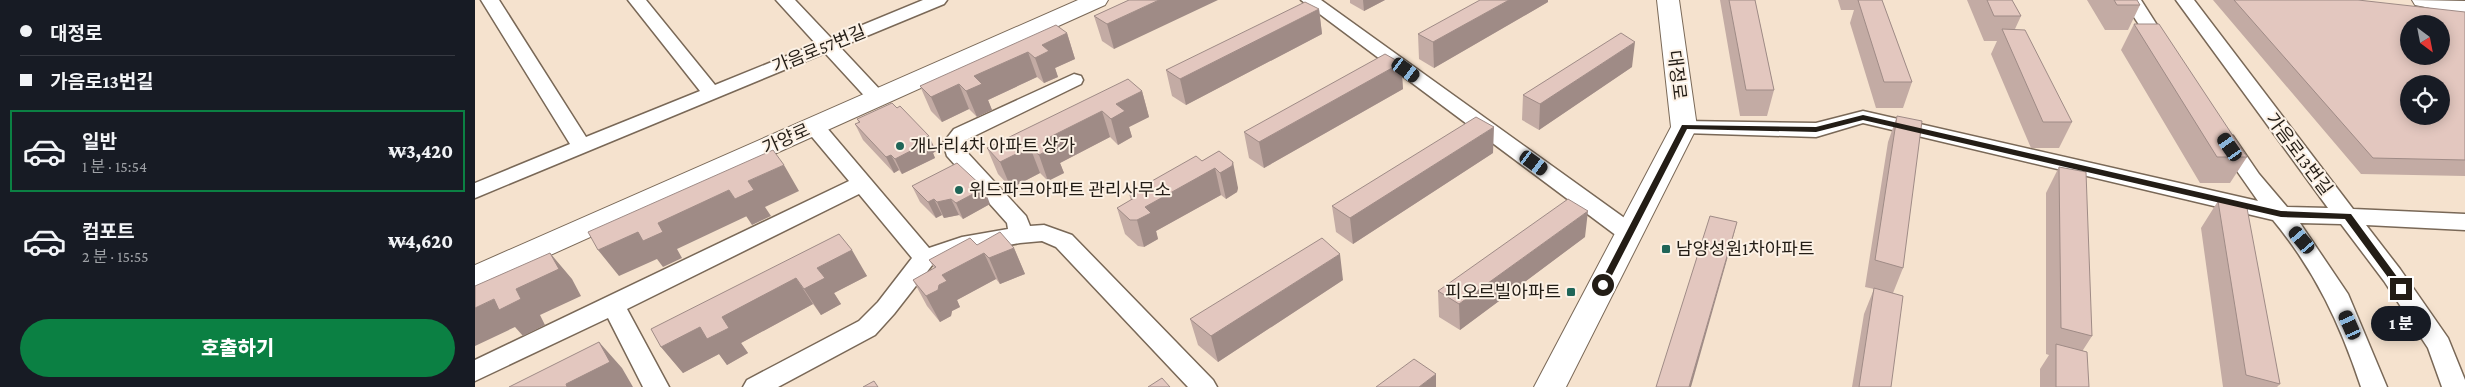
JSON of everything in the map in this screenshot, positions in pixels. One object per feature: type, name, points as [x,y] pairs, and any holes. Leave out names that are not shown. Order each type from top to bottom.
[{"type":"street","points":[[490,0],[582,147]]},
{"type":"street","points":[[637,0],[712,94]]},
{"type":"street","points":[[785,0],[877,98]]},
{"type":"street","name":"가양로","points":[[475,278],[1097,0]]},
{"type":"street","points":[[1310,0],[1629,233]]},
{"type":"street","name":"대정로","points":[[1668,0],[1684,127]]},
{"type":"street","points":[[2132,0],[2175,66]]},
{"type":"street","name":"가음로13번길","points":[[2185,0],[2315,176],[2392,275],[2439,345],[2455,387]]},
{"type":"street","points":[[2423,0],[2465,8]]},
{"type":"street","points":[[2427,0],[2465,3]]},
{"type":"street","name":"가음로57번길","points":[[475,192],[828,46],[929,1]]},
{"type":"street","points":[[1020,235],[1017,221],[954,151],[953,143],[961,134],[1074,80]]},
{"type":"street","points":[[1551,387],[1684,127],[1816,130],[1863,117],[2281,214],[2465,222]]},
{"type":"street","points":[[2213,122],[2252,179],[2302,240],[2336,294],[2363,356],[2374,387]]},
{"type":"street","points":[[814,126],[925,258]]},
{"type":"street","points":[[475,372],[863,183]]},
{"type":"street","points":[[756,387],[867,328],[886,308],[905,281],[925,258],[962,245],[1044,233],[1064,241],[1204,387]]},
{"type":"street","points":[[613,305],[656,387]]},
{"type":"building","points":[[1129,0],[1159,0],[1107,24],[1094,16]]},
{"type":"building","points":[[1480,0],[1509,0],[1433,42],[1418,34]]},
{"type":"building","points":[[1729,0],[1755,0],[1774,90],[1746,90]]},
{"type":"building","points":[[1858,0],[1882,0],[1912,82],[1884,82]]},
{"type":"building","points":[[1987,0],[2012,0],[2021,16],[1994,16]]},
{"type":"building","points":[[2114,0],[2137,0],[2140,5],[2117,5]]},
{"type":"building","points":[[2234,0],[2358,0],[2465,12],[2465,160],[2373,158]]},
{"type":"building","points":[[1305,2],[1319,9],[1180,79],[1166,70]]},
{"type":"building","points":[[2134,24],[2159,24],[2247,157],[2217,157]]},
{"type":"building","points":[[1056,25],[1067,33],[1042,45],[1049,51],[1035,58],[1028,52],[974,76],[982,84],[966,91],[959,84],[931,97],[920,86]]},
{"type":"building","points":[[2002,29],[2025,30],[2072,122],[2043,122]]},
{"type":"building","points":[[1621,33],[1635,42],[1540,104],[1523,95]]},
{"type":"building","points":[[1385,54],[1401,63],[1259,142],[1244,132]]},
{"type":"building","points":[[1128,79],[1142,91],[1116,104],[1125,111],[1111,119],[1102,111],[1046,139],[1054,147],[1039,155],[1030,147],[1000,162],[987,148]]},
{"type":"building","points":[[892,103],[897,108],[900,106],[929,136],[924,138],[928,142],[895,159],[891,155],[886,157],[855,124],[860,122],[857,119]]},
{"type":"building","points":[[1897,116],[1922,121],[1903,268],[1875,260]]},
{"type":"building","points":[[1476,117],[1494,127],[1350,218],[1332,206]]},
{"type":"building","points":[[773,150],[784,165],[748,181],[754,190],[735,199],[729,190],[658,223],[663,232],[643,241],[638,232],[598,250],[588,232]]},
{"type":"building","points":[[1219,151],[1233,162],[1232,166],[1220,173],[1215,168],[1145,207],[1151,213],[1137,220],[1130,220],[1117,208],[1134,198],[1129,194],[1196,156],[1202,161]]},
{"type":"building","points":[[957,163],[984,188],[956,203],[951,199],[937,202],[934,199],[928,202],[912,186]]},
{"type":"building","points":[[2059,167],[2086,172],[2092,336],[2061,328]]},
{"type":"building","points":[[1568,199],[1588,211],[1459,304],[1438,291]]},
{"type":"building","points":[[2218,201],[2247,208],[2280,384],[2246,375]]},
{"type":"building","points":[[1710,216],[1737,222],[1689,387],[1656,387]]},
{"type":"building","points":[[1000,232],[1014,248],[989,258],[984,253],[942,275],[947,281],[939,285],[938,290],[926,296],[913,280],[936,267],[929,260],[970,238],[977,245]]},
{"type":"building","points":[[839,234],[852,250],[817,268],[825,278],[804,289],[796,278],[722,317],[729,328],[707,339],[700,327],[661,347],[651,329]]},
{"type":"building","points":[[1322,238],[1340,254],[1211,336],[1190,319]]},
{"type":"building","points":[[550,253],[559,269],[516,289],[521,299],[499,310],[494,299],[475,308],[475,286]]},
{"type":"building","points":[[1874,288],[1903,296],[1891,387],[1859,387]]},
{"type":"building","points":[[599,342],[610,362],[566,384],[567,387],[509,387]]},
{"type":"building","points":[[2056,344],[2087,352],[2089,387],[2056,387]]},
{"type":"building","points":[[1414,359],[1436,374],[1419,387],[1376,387]]},
{"type":"building","points":[[1162,378],[1170,387],[1148,387]]},
{"type":"building","points":[[874,381],[878,387],[863,387]]},
{"type":"place","name":"개나리4차 아파트 상가","points":[[900,146]]},
{"type":"place","name":"위드파크아파트 관리사무소","points":[[959,190]]},
{"type":"place","name":"남양성원1차아파트","points":[[1666,249]]},
{"type":"place","name":"피오르빌아파트","points":[[1571,292]]},
{"type":"route","points":[[1603,285],[1684,127],[1816,130],[1863,117],[2281,214],[2348,216],[2401,289]]}]
